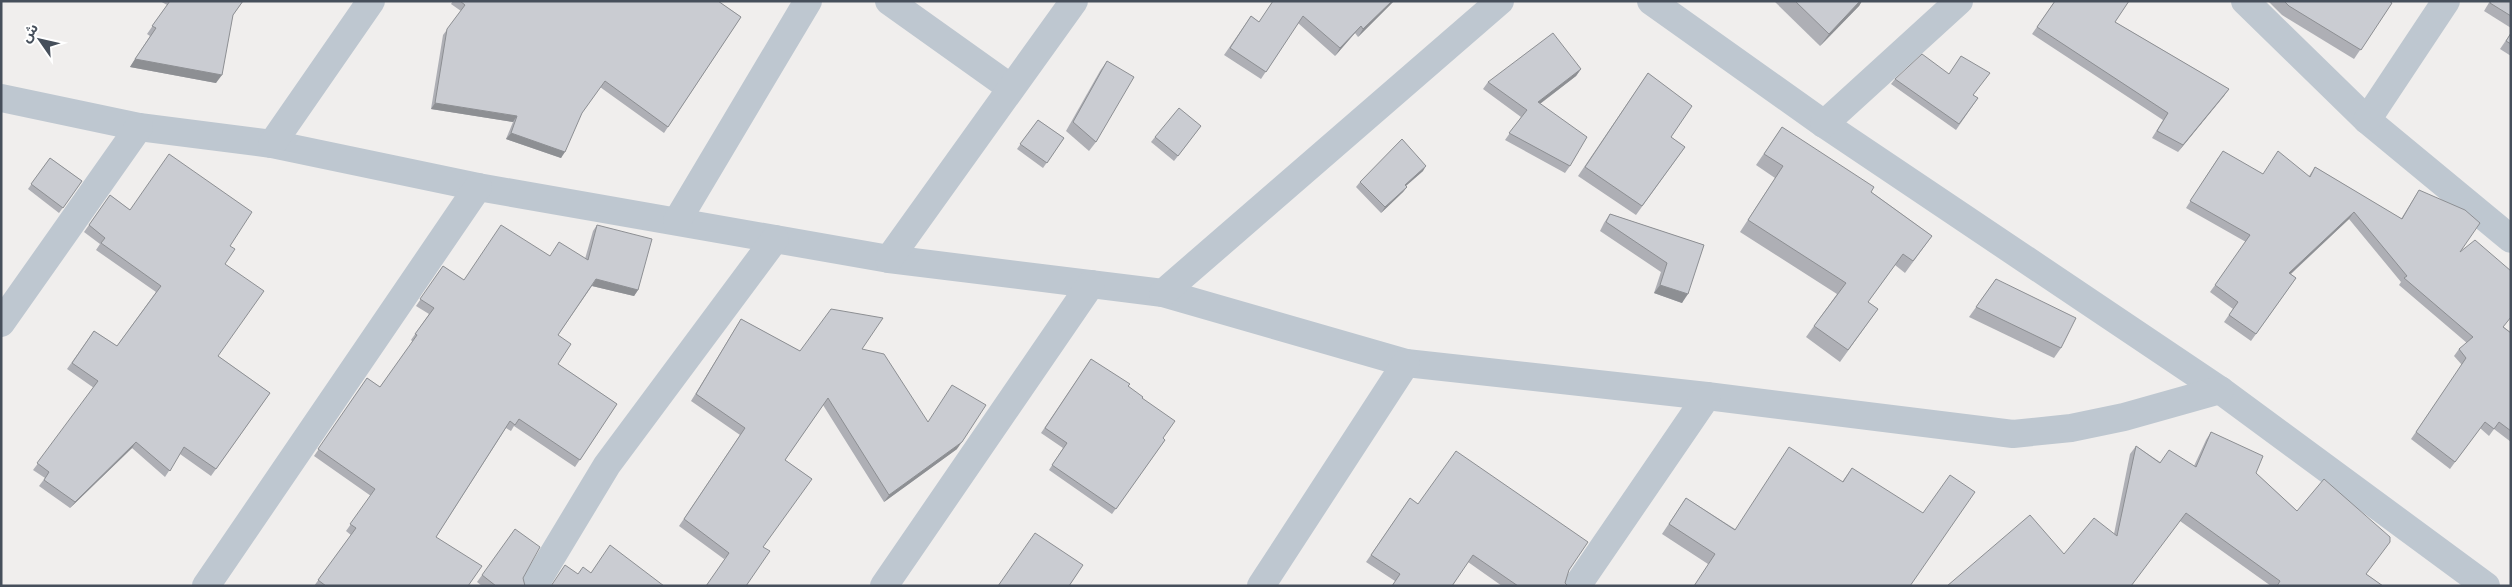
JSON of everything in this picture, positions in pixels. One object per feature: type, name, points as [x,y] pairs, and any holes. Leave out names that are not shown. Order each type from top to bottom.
[{"type":"street","points":[[272,144],[371,1]]},
{"type":"street","points":[[677,221],[808,1]]},
{"type":"street","points":[[889,1],[1011,88]]},
{"type":"street","points":[[889,259],[1074,1]]},
{"type":"street","points":[[1163,293],[1500,1]]},
{"type":"street","points":[[1651,1],[1824,124],[2220,390],[2486,586]]},
{"type":"street","points":[[1824,124],[1959,1]]},
{"type":"street","points":[[2245,1],[2367,120],[2511,239]]},
{"type":"street","points":[[2367,120],[2446,1]]},
{"type":"street","points":[[1,98],[139,127],[272,144],[478,187],[889,259],[1163,293],[1406,363],[1707,396],[2014,434],[2071,428],[2124,417],[2220,390]]},
{"type":"street","points":[[1,323],[139,127]]},
{"type":"street","points":[[206,586],[478,187]]},
{"type":"street","points":[[534,586],[607,466],[776,239]]},
{"type":"street","points":[[884,586],[1091,284]]},
{"type":"street","points":[[1261,586],[1406,363]]},
{"type":"street","points":[[1577,586],[1707,396]]},
{"type":"building","points":[[170,1],[243,1],[233,15],[222,75],[135,59],[156,28],[152,26]]},
{"type":"building","points":[[460,1],[718,1],[741,17],[668,127],[605,81],[582,113],[565,152],[511,133],[517,116],[435,103],[447,29],[465,5]]},
{"type":"building","points":[[1273,1],[1392,1],[1363,29],[1361,26],[1340,48],[1303,16],[1266,72],[1230,48],[1251,16],[1259,22]]},
{"type":"building","points":[[1795,1],[1860,1],[1829,34]]},
{"type":"building","points":[[2055,1],[2129,1],[2115,22],[2229,89],[2183,145],[2157,131],[2168,113],[2037,27]]},
{"type":"building","points":[[2284,1],[2389,1],[2392,3],[2361,50],[2289,6]]},
{"type":"building","points":[[2491,1],[2511,1],[2511,16],[2490,3]]},
{"type":"building","points":[[1553,33],[1581,69],[1538,102],[1587,137],[1570,166],[1509,133],[1527,110],[1488,82]]},
{"type":"building","points":[[2511,33],[2511,44],[2506,41]]},
{"type":"building","points":[[1922,54],[1949,74],[1961,56],[1990,73],[1973,95],[1978,98],[1959,124],[1895,79]]},
{"type":"building","points":[[1107,61],[1134,77],[1096,142],[1073,122]]},
{"type":"building","points":[[1648,73],[1692,106],[1671,137],[1685,147],[1642,206],[1585,167]]},
{"type":"building","points":[[1179,108],[1201,126],[1178,156],[1155,137]]},
{"type":"building","points":[[1038,120],[1064,138],[1047,163],[1020,144]]},
{"type":"building","points":[[1782,127],[1874,187],[1871,192],[1932,236],[1913,261],[1903,254],[1868,302],[1878,309],[1848,350],[1814,326],[1846,283],[1748,220],[1783,166],[1764,154]]},
{"type":"building","points":[[1402,139],[1426,166],[1385,207],[1360,182]]},
{"type":"building","points":[[2223,151],[2263,174],[2278,151],[2310,177],[2315,167],[2402,219],[2419,190],[2465,210],[2480,223],[2460,252],[2475,240],[2511,271],[2511,317],[2503,327],[2511,333],[2511,431],[2499,422],[2494,429],[2485,422],[2455,462],[2416,432],[2466,358],[2459,349],[2473,337],[2404,278],[2407,276],[2354,212],[2289,273],[2296,278],[2256,334],[2229,315],[2238,302],[2215,285],[2250,235],[2190,201]]},
{"type":"building","points":[[169,154],[252,212],[230,246],[235,249],[225,264],[264,291],[218,356],[270,393],[216,469],[184,447],[170,471],[136,442],[75,502],[44,480],[49,472],[37,463],[98,381],[72,363],[94,331],[117,346],[161,286],[101,243],[105,238],[89,225],[110,195],[130,210]]},
{"type":"building","points":[[50,158],[82,181],[63,208],[31,184]]},
{"type":"building","points":[[1610,214],[1704,245],[1688,294],[1660,285],[1667,263],[1606,222]]},
{"type":"building","points":[[501,225],[550,256],[559,242],[588,260],[597,225],[652,239],[638,290],[596,279],[558,335],[571,344],[558,364],[617,404],[580,460],[519,419],[515,425],[510,421],[436,537],[482,566],[468,586],[326,586],[318,580],[356,528],[350,524],[375,489],[318,449],[367,378],[380,387],[417,335],[415,334],[434,308],[420,299],[443,266],[464,280]]},
{"type":"building","points":[[1996,279],[2076,318],[2061,348],[1976,307]]},
{"type":"building","points":[[831,309],[883,318],[862,349],[884,354],[928,422],[952,385],[986,405],[962,442],[889,495],[828,398],[785,460],[812,479],[763,547],[770,551],[746,586],[706,586],[729,553],[684,519],[745,428],[696,394],[741,319],[800,351]]},
{"type":"building","points":[[1091,359],[1130,384],[1128,386],[1142,398],[1175,421],[1163,438],[1165,440],[1116,509],[1052,465],[1067,443],[1045,428]]},
{"type":"building","points":[[2211,432],[2263,456],[2256,473],[2297,511],[2324,479],[2390,537],[2390,542],[2366,574],[2383,586],[2277,586],[2280,581],[2186,513],[2131,586],[1947,586],[2030,515],[2064,554],[2094,518],[2117,536],[2136,446],[2160,463],[2169,450],[2196,467]]},
{"type":"building","points":[[1789,447],[1843,482],[1852,468],[1923,513],[1950,475],[1975,492],[1910,586],[1694,586],[1715,554],[1669,524],[1686,498],[1735,530]]},
{"type":"building","points":[[1456,451],[1588,542],[1569,570],[1565,583],[1568,586],[1518,586],[1473,555],[1452,586],[1392,586],[1400,574],[1371,555],[1410,498],[1418,504]]},
{"type":"building","points":[[515,529],[540,547],[523,578],[525,586],[496,586],[482,575]]},
{"type":"building","points":[[1035,533],[1083,565],[1069,586],[998,586]]},
{"type":"building","points":[[610,545],[664,586],[551,586],[565,565],[578,574],[583,567],[591,573]]}]
